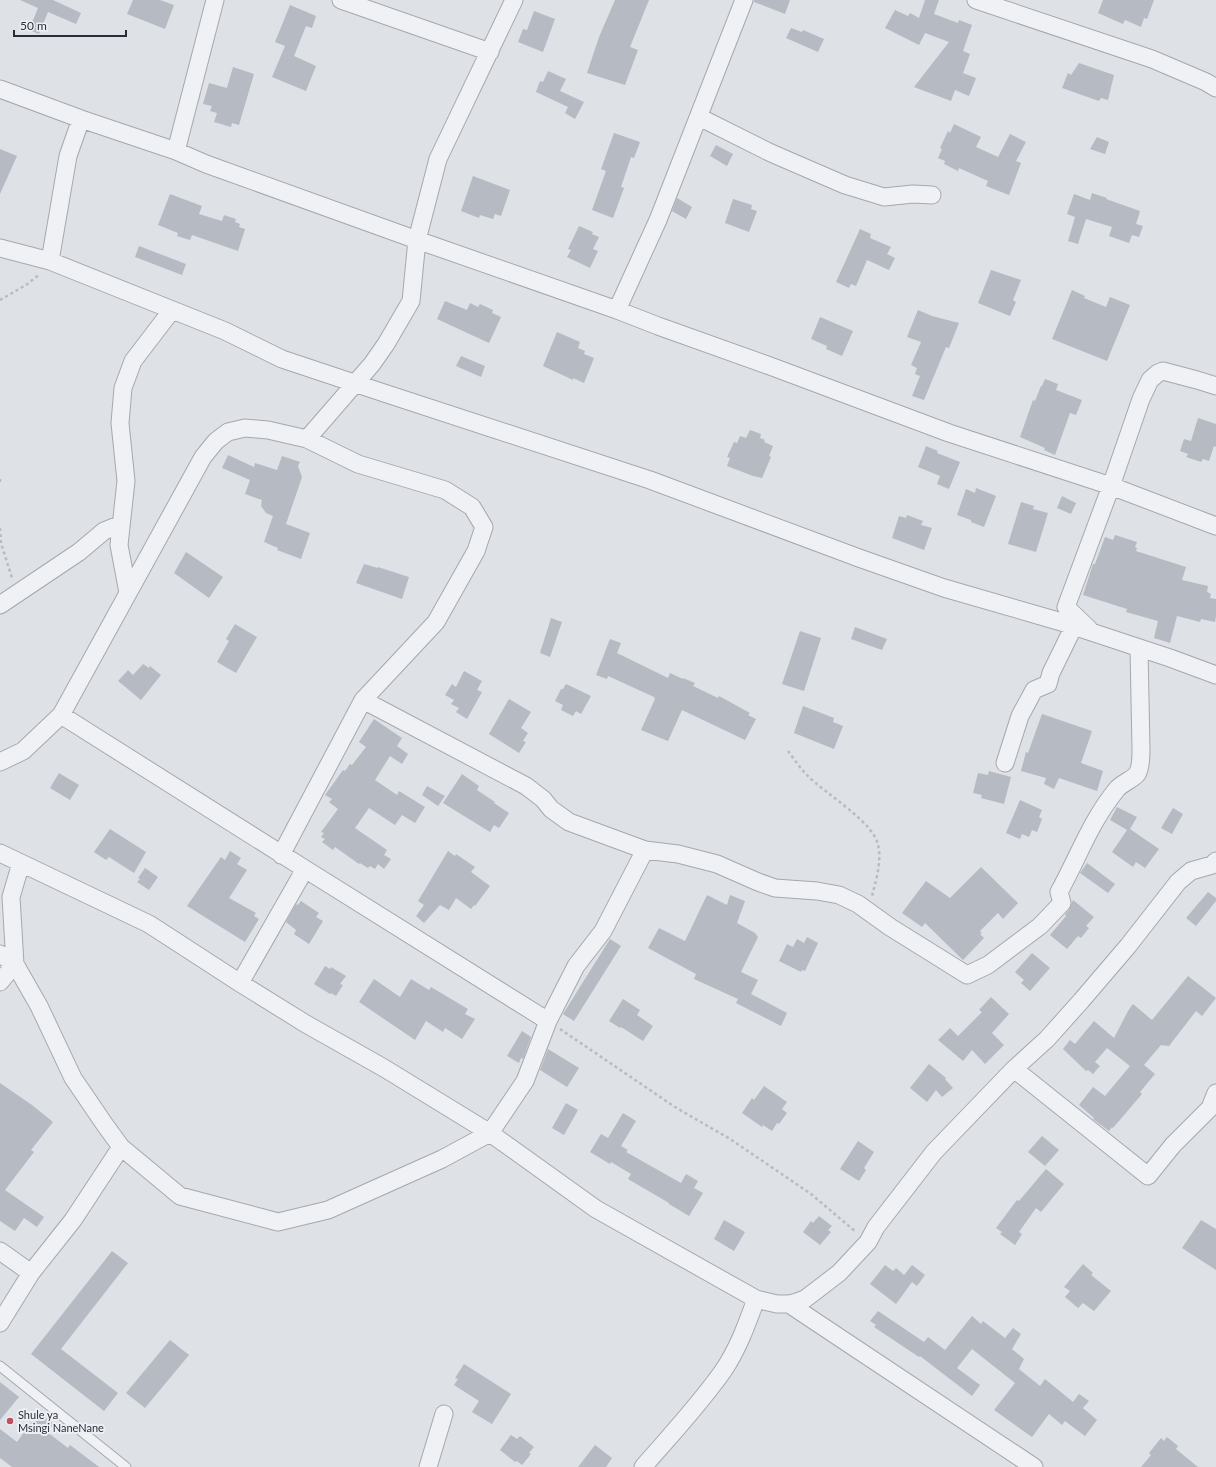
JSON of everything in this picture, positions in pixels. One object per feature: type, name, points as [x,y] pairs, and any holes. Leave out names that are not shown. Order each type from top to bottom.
[{"type":"street","points":[[176,151],[215,0]]},
{"type":"street","points":[[341,0],[490,52]]},
{"type":"street","points":[[307,439],[372,364],[411,301],[417,240],[438,159],[514,0]]},
{"type":"street","points":[[617,310],[658,220],[744,0]]},
{"type":"street","points":[[976,0],[1152,59],[1206,82],[1216,88]]},
{"type":"street","points":[[0,89],[81,119],[176,151],[206,164],[417,240],[617,310],[949,433],[1111,486],[1216,526]]},
{"type":"street","points":[[699,117],[771,153],[845,185],[884,197],[913,194],[932,195]]},
{"type":"street","points":[[50,261],[68,156],[81,119]]},
{"type":"street","points":[[0,248],[50,261],[225,332],[282,359],[650,480],[944,588],[1074,626],[1170,658],[1216,676]]},
{"type":"street","points":[[128,593],[119,545],[126,481],[120,423],[123,388],[133,361],[172,310]]},
{"type":"street","points":[[1093,633],[1066,607],[1111,486],[1141,398],[1153,376],[1159,372],[1167,371],[1216,386]]},
{"type":"street","points":[[0,762],[23,751],[61,715],[203,457],[216,441],[228,432],[245,428],[268,430],[307,439],[358,464],[445,490],[472,507],[484,527],[476,551],[436,622],[363,700],[281,855]]},
{"type":"street","points":[[0,605],[79,552],[104,532],[121,524]]},
{"type":"street","points":[[1005,763],[1020,716],[1034,690],[1048,684],[1051,673],[1074,626]]},
{"type":"street","points":[[363,700],[526,786],[543,799],[551,809],[569,822],[645,850],[678,854],[717,864],[775,888],[834,894],[852,901],[967,975],[988,965],[1040,926],[1052,915],[1062,903],[1059,892],[1089,830],[1100,812],[1119,787],[1137,774],[1140,766],[1141,750],[1139,648]]},
{"type":"street","points":[[61,715],[281,855],[548,1021]]},
{"type":"street","points":[[21,863],[10,897],[15,964],[39,1006],[73,1078],[121,1147],[180,1196],[278,1222],[328,1210],[442,1159],[490,1133],[525,1081],[548,1021],[576,966],[603,931],[645,850]]},
{"type":"street","points":[[0,854],[149,924],[306,1024],[384,1068],[490,1133],[596,1209],[756,1299],[766,1302],[789,1304],[805,1299],[839,1274],[868,1242],[876,1227],[934,1152],[1046,1039],[1086,996],[1128,946],[1178,882],[1192,871],[1212,865],[1216,861]]},
{"type":"street","points":[[240,983],[305,869]]},
{"type":"street","points":[[0,954],[15,964]]},
{"type":"street","points":[[0,982],[15,964]]},
{"type":"street","points":[[1014,1070],[1148,1176],[1173,1145],[1210,1108],[1216,1093]]},
{"type":"street","points":[[0,1323],[31,1273],[72,1220],[121,1147]]},
{"type":"street","points":[[0,1251],[31,1273]]},
{"type":"street","points":[[643,1467],[681,1424],[723,1371],[746,1328],[756,1299]]},
{"type":"street","points":[[789,1304],[1034,1467]]},
{"type":"street","points":[[428,1467],[444,1414]]},
{"type":"lane","points":[[0,1366],[126,1467]]},
{"type":"path","points":[[0,300],[36,278],[50,261]]},
{"type":"path","points":[[0,528],[1,543],[17,594]]},
{"type":"path","points":[[788,751],[806,774],[874,834],[879,845],[879,856],[875,884],[868,912]]},
{"type":"path","points":[[548,1021],[675,1107],[730,1139],[811,1194],[868,1242]]},
{"type":"building","points":[[20,0],[53,0],[81,13],[76,24],[48,12],[39,34],[29,30],[38,8]]},
{"type":"building","points":[[133,0],[160,0],[174,5],[165,29],[127,14]]},
{"type":"building","points":[[615,0],[649,0],[630,47],[638,50],[625,85],[587,73],[599,37]]},
{"type":"building","points":[[754,0],[790,0],[785,14],[754,2]]},
{"type":"building","points":[[925,0],[939,0],[934,14],[958,23],[959,20],[972,25],[963,51],[970,54],[963,73],[976,78],[969,96],[955,90],[951,101],[914,87],[949,42],[925,33],[919,45],[885,28],[895,10],[908,16],[910,13],[919,18]]},
{"type":"building","points":[[1103,0],[1154,0],[1147,19],[1144,18],[1141,27],[1125,20],[1123,24],[1098,13]]},
{"type":"building","points":[[290,5],[316,16],[312,28],[306,26],[294,56],[316,66],[306,91],[272,77],[285,46],[275,42]]},
{"type":"building","points":[[534,11],[555,19],[543,52],[518,42],[523,29],[527,30]]},
{"type":"building","points":[[791,28],[802,32],[803,30],[824,39],[818,52],[786,38]]},
{"type":"building","points":[[1079,63],[1114,75],[1108,100],[1101,98],[1099,101],[1062,88],[1068,73],[1071,75]]},
{"type":"building","points":[[233,67],[254,74],[239,125],[232,123],[231,127],[214,122],[217,113],[210,111],[212,106],[203,104],[209,83],[227,88]]},
{"type":"building","points":[[548,71],[566,79],[560,91],[584,102],[575,119],[565,113],[568,107],[536,92],[540,81],[543,82]]},
{"type":"building","points":[[954,124],[981,137],[976,147],[998,157],[1010,134],[1026,142],[1016,161],[1021,163],[1009,195],[986,186],[988,181],[959,168],[958,171],[944,164],[945,161],[938,158],[942,149],[940,148],[948,131],[950,133]]},
{"type":"building","points":[[614,133],[640,142],[634,158],[631,157],[621,187],[624,188],[613,218],[592,210],[606,171],[601,169]]},
{"type":"building","points":[[1097,137],[1109,142],[1105,154],[1090,149]]},
{"type":"building","points":[[716,145],[733,154],[727,166],[710,156]]},
{"type":"building","points":[[0,149],[17,156],[0,194]]},
{"type":"building","points":[[473,176],[510,190],[501,216],[495,214],[493,219],[480,215],[479,218],[461,211]]},
{"type":"building","points":[[1092,193],[1140,211],[1136,224],[1143,226],[1139,237],[1132,235],[1129,243],[1109,236],[1112,227],[1086,219],[1078,244],[1068,241],[1075,217],[1067,214],[1074,194],[1090,200]]},
{"type":"building","points":[[170,194],[202,206],[199,214],[222,221],[224,215],[236,219],[235,222],[240,224],[239,227],[245,229],[238,251],[192,235],[190,240],[177,236],[178,233],[158,225]]},
{"type":"building","points":[[677,198],[692,207],[686,219],[672,211]]},
{"type":"building","points":[[733,199],[752,205],[751,209],[757,211],[749,232],[725,223]]},
{"type":"building","points":[[579,226],[593,232],[592,234],[599,237],[593,249],[598,251],[590,268],[567,257],[571,250],[568,249]]},
{"type":"building","points":[[860,229],[871,234],[870,238],[891,247],[887,254],[895,258],[889,270],[867,260],[856,286],[851,284],[849,288],[836,282]]},
{"type":"building","points":[[139,246],[186,264],[182,275],[135,257]]},
{"type":"building","points":[[991,270],[1021,280],[1013,300],[1016,302],[1010,316],[978,303]]},
{"type":"building","points":[[1072,290],[1085,296],[1084,298],[1106,307],[1110,297],[1130,305],[1107,361],[1052,339]]},
{"type":"building","points":[[445,301],[467,310],[470,303],[478,307],[480,304],[493,310],[492,313],[501,317],[489,343],[437,319]]},
{"type":"building","points":[[918,310],[932,316],[959,323],[949,348],[946,347],[924,400],[912,396],[920,376],[915,374],[917,368],[911,365],[921,342],[907,337]]},
{"type":"building","points":[[820,317],[853,331],[842,356],[826,349],[827,346],[811,339]]},
{"type":"building","points":[[557,332],[580,342],[578,348],[585,351],[584,354],[594,358],[584,383],[573,378],[573,380],[543,366]]},
{"type":"building","points":[[461,356],[485,366],[481,377],[456,366]]},
{"type":"building","points":[[1045,379],[1058,384],[1056,390],[1082,400],[1076,415],[1070,413],[1055,455],[1044,450],[1045,448],[1020,437],[1033,400],[1035,401]]},
{"type":"building","points":[[1198,418],[1216,424],[1216,447],[1214,446],[1209,461],[1203,459],[1201,462],[1186,457],[1188,454],[1180,451],[1184,439],[1191,441]]},
{"type":"building","points":[[750,430],[761,434],[760,438],[765,440],[764,442],[773,446],[769,456],[771,457],[762,478],[727,466],[730,458],[727,457],[734,442],[737,443],[740,436],[746,438]]},
{"type":"building","points":[[926,446],[938,451],[937,453],[960,462],[949,489],[937,484],[940,476],[918,467]]},
{"type":"building","points":[[228,455],[254,467],[255,463],[277,470],[282,456],[300,462],[298,466],[302,477],[286,524],[310,533],[301,559],[277,550],[278,548],[264,542],[273,516],[266,513],[261,506],[262,500],[245,494],[250,480],[222,468]]},
{"type":"building","points":[[976,488],[996,496],[984,527],[957,515],[966,489],[975,493]]},
{"type":"building","points":[[1062,496],[1076,503],[1071,514],[1057,508]]},
{"type":"building","points":[[1021,502],[1034,506],[1033,509],[1048,513],[1036,552],[1008,544]]},
{"type":"building","points":[[907,515],[923,521],[921,525],[932,528],[924,550],[892,538],[899,516],[906,518]]},
{"type":"building","points":[[1115,535],[1137,542],[1135,547],[1137,548],[1136,551],[1186,567],[1182,580],[1208,586],[1207,592],[1211,594],[1210,598],[1216,599],[1215,622],[1201,619],[1200,622],[1177,616],[1170,643],[1154,638],[1158,621],[1126,612],[1127,609],[1083,595],[1093,564],[1095,564],[1105,537],[1113,540]]},
{"type":"building","points":[[186,552],[223,577],[209,598],[174,573]]},
{"type":"building","points":[[364,564],[409,577],[402,599],[356,583]]},
{"type":"building","points":[[551,618],[562,622],[550,657],[540,653]]},
{"type":"building","points":[[235,624],[257,637],[236,673],[217,662],[229,641],[226,639]]},
{"type":"building","points":[[855,627],[887,639],[882,650],[851,639]]},
{"type":"building","points":[[800,631],[821,638],[804,691],[782,684]]},
{"type":"building","points":[[610,639],[621,643],[617,653],[668,678],[670,673],[695,683],[693,686],[718,698],[719,696],[750,713],[748,715],[756,719],[745,740],[682,710],[668,741],[641,730],[655,699],[654,697],[608,676],[607,679],[596,675]]},
{"type":"building","points":[[143,664],[149,668],[150,666],[161,675],[141,700],[118,681],[128,670],[133,675]]},
{"type":"building","points":[[464,671],[482,681],[477,690],[482,692],[467,719],[456,712],[459,708],[451,704],[454,700],[445,695],[452,684],[456,687]]},
{"type":"building","points":[[566,684],[591,696],[581,714],[576,711],[573,716],[561,710],[563,705],[555,701],[561,689],[563,689]]},
{"type":"building","points":[[509,699],[531,712],[521,728],[528,733],[523,741],[526,742],[519,753],[489,734]]},
{"type":"building","points":[[803,706],[834,718],[833,722],[843,726],[834,749],[794,733]]},
{"type":"building","points":[[1042,714],[1092,731],[1081,763],[1103,771],[1097,791],[1059,778],[1054,789],[1044,784],[1046,778],[1021,771],[1026,752],[1028,753]]},
{"type":"building","points":[[374,719],[402,738],[397,746],[408,754],[402,764],[390,756],[375,780],[397,795],[399,791],[425,807],[415,823],[402,815],[395,825],[369,808],[355,828],[387,850],[384,855],[391,859],[384,869],[378,864],[375,869],[370,866],[368,868],[360,863],[359,864],[335,847],[333,850],[322,842],[325,839],[321,837],[324,833],[321,832],[338,809],[329,802],[332,799],[325,795],[343,770],[345,771],[350,764],[352,765],[366,747],[359,742]]},
{"type":"building","points":[[989,771],[1011,777],[1004,804],[981,798],[982,795],[973,793],[978,773],[988,775]]},
{"type":"building","points":[[59,773],[79,785],[70,800],[50,788]]},
{"type":"building","points":[[462,774],[479,786],[477,790],[509,813],[499,828],[494,825],[490,832],[443,803]]},
{"type":"building","points":[[427,786],[445,796],[438,806],[422,795]]},
{"type":"building","points":[[1020,800],[1042,810],[1039,817],[1042,819],[1037,832],[1032,830],[1029,837],[1022,834],[1020,839],[1006,833]]},
{"type":"building","points":[[1117,807],[1137,817],[1130,829],[1159,849],[1145,868],[1136,862],[1133,867],[1112,852],[1127,830],[1110,820]]},
{"type":"building","points":[[1173,808],[1183,814],[1172,834],[1161,828]]},
{"type":"building","points":[[110,829],[146,852],[134,873],[109,857],[106,860],[94,852]]},
{"type":"building","points":[[230,851],[241,858],[237,864],[247,870],[229,898],[256,913],[254,916],[259,919],[245,942],[187,906],[221,857],[225,860]]},
{"type":"building","points":[[448,851],[455,856],[456,854],[475,867],[471,872],[490,886],[471,909],[456,898],[449,910],[440,905],[424,923],[416,916],[424,905],[418,901]]},
{"type":"building","points":[[1087,863],[1115,884],[1108,893],[1080,873]]},
{"type":"building","points":[[981,867],[1018,903],[1003,919],[998,913],[980,931],[982,933],[980,934],[984,938],[963,960],[925,923],[922,927],[902,913],[926,881],[950,898]]},
{"type":"building","points":[[145,868],[158,877],[149,890],[137,882]]},
{"type":"building","points":[[1208,892],[1216,898],[1216,901],[1196,926],[1186,918]]},
{"type":"building","points":[[707,895],[727,905],[730,895],[745,901],[737,923],[755,933],[758,937],[741,972],[758,980],[751,994],[787,1013],[781,1026],[736,1003],[738,999],[694,979],[696,974],[648,948],[659,928],[685,941]]},
{"type":"building","points":[[1073,900],[1094,917],[1086,926],[1089,928],[1081,938],[1078,936],[1067,949],[1050,935],[1066,916],[1065,914],[1069,910]]},
{"type":"building","points":[[301,901],[319,913],[316,917],[323,921],[309,944],[294,934],[296,930],[286,922],[296,904],[298,905]]},
{"type":"building","points":[[807,937],[818,943],[805,971],[802,970],[801,972],[779,961],[787,944],[793,947],[797,939],[804,943]]},
{"type":"building","points":[[610,939],[621,946],[574,1021],[563,1014]]},
{"type":"building","points":[[1032,953],[1050,968],[1030,991],[1021,983],[1024,980],[1015,972]]},
{"type":"building","points":[[325,966],[330,969],[331,967],[346,976],[340,984],[343,985],[336,996],[314,984]]},
{"type":"building","points":[[1188,976],[1216,998],[1202,1016],[1196,1011],[1169,1046],[1161,1045],[1144,1065],[1155,1074],[1140,1092],[1142,1094],[1109,1131],[1093,1119],[1094,1118],[1079,1105],[1093,1087],[1105,1096],[1130,1066],[1107,1048],[1095,1062],[1100,1066],[1093,1074],[1088,1070],[1086,1071],[1063,1049],[1070,1040],[1075,1044],[1094,1021],[1114,1038],[1133,1004],[1152,1020]]},
{"type":"building","points":[[374,979],[400,997],[411,979],[429,990],[431,987],[468,1009],[465,1014],[475,1019],[462,1039],[445,1028],[443,1032],[426,1021],[415,1040],[359,1002]]},
{"type":"building","points":[[991,997],[1009,1014],[992,1033],[1004,1045],[985,1064],[972,1050],[963,1061],[938,1040],[950,1028],[958,1036],[982,1012],[979,1010]]},
{"type":"building","points":[[623,999],[640,1010],[637,1015],[653,1026],[643,1041],[609,1021]]},
{"type":"building","points":[[522,1031],[531,1037],[523,1059],[521,1058],[519,1063],[507,1056]]},
{"type":"building","points":[[548,1049],[579,1068],[567,1087],[540,1070]]},
{"type":"building","points":[[929,1064],[946,1078],[945,1079],[953,1088],[942,1097],[936,1090],[927,1102],[910,1088]]},
{"type":"building","points":[[0,1083],[32,1105],[53,1122],[31,1150],[34,1152],[5,1190],[44,1217],[37,1227],[24,1218],[15,1231],[0,1221]]},
{"type":"building","points":[[764,1086],[787,1102],[782,1109],[787,1113],[779,1124],[777,1123],[772,1131],[763,1125],[762,1127],[742,1113],[752,1098],[754,1100]]},
{"type":"building","points":[[566,1103],[578,1110],[564,1135],[552,1128]]},
{"type":"building","points":[[623,1113],[636,1121],[621,1146],[628,1150],[626,1152],[681,1183],[686,1174],[698,1181],[694,1188],[703,1193],[689,1216],[628,1179],[631,1174],[590,1152],[601,1134],[608,1138]]},
{"type":"building","points":[[1042,1136],[1059,1150],[1045,1166],[1028,1152]]},
{"type":"building","points":[[858,1141],[874,1152],[864,1168],[866,1170],[859,1181],[840,1169]]},
{"type":"building","points":[[1046,1169],[1064,1184],[1041,1212],[1036,1208],[1019,1232],[1022,1234],[1015,1245],[1000,1234],[1002,1232],[996,1228],[1017,1200],[1019,1201]]},
{"type":"building","points":[[819,1216],[832,1226],[828,1230],[831,1232],[820,1245],[803,1232],[811,1221],[813,1223]]},
{"type":"building","points":[[724,1220],[745,1232],[734,1251],[714,1239]]},
{"type":"building","points":[[1201,1220],[1216,1229],[1216,1270],[1182,1248]]},
{"type":"building","points":[[112,1251],[128,1263],[61,1349],[118,1393],[104,1411],[31,1354]]},
{"type":"building","points":[[1083,1264],[1093,1273],[1091,1275],[1111,1291],[1094,1311],[1083,1303],[1078,1308],[1065,1297],[1070,1291],[1064,1287]]},
{"type":"building","points":[[885,1265],[893,1271],[896,1268],[904,1275],[912,1265],[925,1275],[917,1286],[912,1282],[896,1304],[870,1284]]},
{"type":"building","points":[[878,1311],[924,1342],[928,1337],[945,1350],[972,1316],[981,1324],[983,1321],[1005,1338],[1013,1328],[1021,1334],[1012,1349],[1024,1359],[1019,1369],[1040,1386],[1045,1379],[1073,1402],[1079,1394],[1089,1401],[1083,1408],[1097,1420],[1085,1436],[1065,1421],[1062,1425],[1049,1414],[1032,1437],[994,1410],[1015,1383],[972,1349],[957,1368],[980,1385],[972,1396],[920,1356],[919,1357],[874,1327],[876,1325],[870,1321]]},
{"type":"building","points":[[170,1340],[189,1355],[145,1408],[126,1393]]},
{"type":"building","points":[[464,1364],[511,1394],[492,1424],[472,1412],[479,1401],[454,1385],[458,1379],[455,1378]]},
{"type":"building","points":[[0,1382],[19,1397],[0,1420]]},
{"type":"building","points":[[39,1412],[54,1424],[47,1432],[68,1448],[70,1445],[99,1467],[12,1467],[0,1458],[0,1429],[17,1442]]},
{"type":"building","points":[[511,1435],[517,1439],[520,1436],[534,1447],[529,1453],[531,1454],[522,1465],[517,1461],[515,1462],[500,1450]]},
{"type":"building","points":[[1167,1437],[1178,1446],[1176,1449],[1198,1467],[1141,1467],[1151,1455],[1149,1453],[1161,1438],[1164,1441]]},
{"type":"building","points":[[595,1445],[612,1458],[606,1467],[578,1467]]},
{"type":"place","name":"Shule ya Msingi NaneNane","points":[[10,1421]]}]
